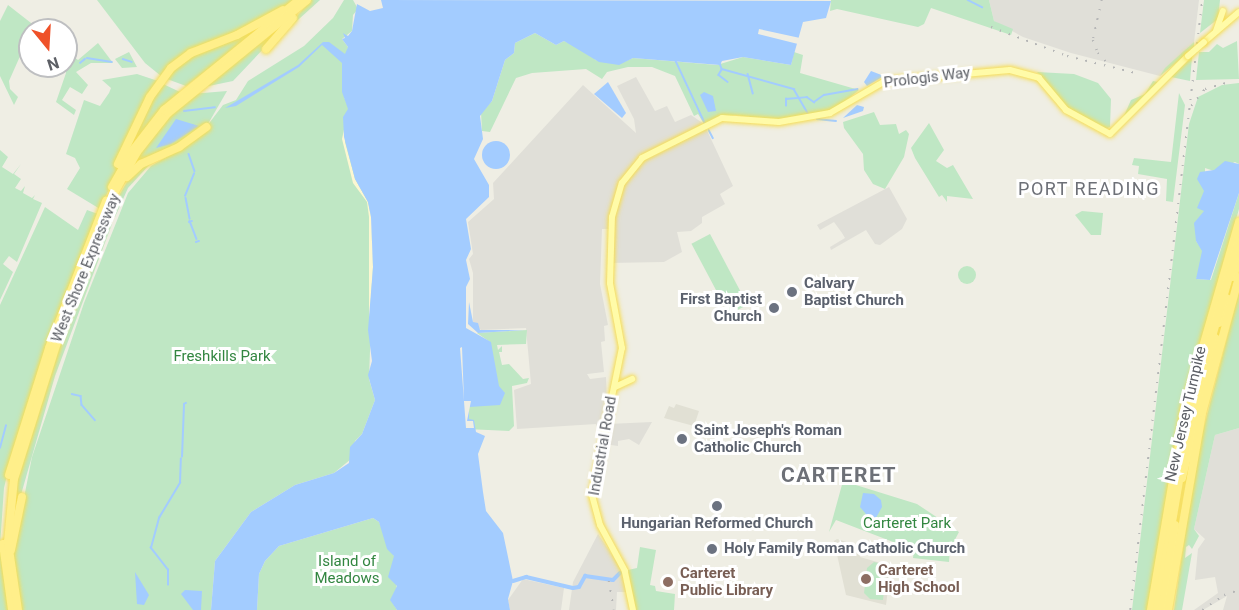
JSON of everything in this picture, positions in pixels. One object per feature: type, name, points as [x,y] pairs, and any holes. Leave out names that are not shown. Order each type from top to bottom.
[{"type":"highway","name":"West Shore Expressway","points":[[12,610],[3,543],[9,477],[40,373],[91,236],[133,150],[183,96],[298,0]]},
{"type":"highway","points":[[91,236],[117,167],[145,107],[166,73],[191,53],[243,32],[298,0]]},
{"type":"highway","name":"West Shore Expressway","points":[[196,85],[308,0]]},
{"type":"highway","points":[[266,49],[308,0]]},
{"type":"highway","name":"West Shore Expressway","points":[[18,610],[8,542],[14,478],[53,351],[104,220],[137,152],[183,96]]},
{"type":"highway","points":[[104,220],[131,172],[188,141],[207,127]]},
{"type":"highway","name":"New Jersey Turnpike","points":[[1151,610],[1185,409],[1239,222]]},
{"type":"highway","name":"New Jersey Turnpike","points":[[1156,610],[1191,411],[1239,241]]},
{"type":"highway","name":"New Jersey Turnpike","points":[[1162,610],[1191,434],[1239,258]]},
{"type":"highway","name":"New Jersey Turnpike","points":[[1168,610],[1197,436],[1239,277]]},
{"type":"highway","points":[[15,599],[11,552],[22,497]]},
{"type":"main road","points":[[1216,31],[1222,11]]},
{"type":"main road","points":[[1216,31],[1239,12]]},
{"type":"main road","name":"Prologis Way","points":[[616,375],[622,348],[609,283],[611,230],[622,183],[642,158],[655,149],[722,118],[767,122],[830,113],[885,81],[1020,70],[1039,78],[1070,113],[1110,134],[1169,74],[1216,31]]},
{"type":"main road","name":"Industrial Road","points":[[616,375],[592,495],[596,517],[625,571],[633,610]]},
{"type":"main road","points":[[613,390],[620,382],[632,379]]},
{"type":"shaded area","points":[[989,0],[1199,0],[1194,42],[1160,76],[1071,53],[1023,37],[994,21]]},
{"type":"shaded area","points":[[636,77],[655,111],[667,106],[675,122],[691,115],[704,124],[733,186],[720,194],[725,204],[702,217],[702,223],[691,231],[677,232],[682,252],[664,262],[609,263],[609,229],[602,229],[600,284],[608,325],[604,326],[605,341],[601,342],[604,372],[587,374],[590,379],[606,377],[608,424],[652,422],[639,445],[629,439],[618,441],[618,446],[604,444],[596,424],[517,429],[514,390],[531,384],[526,328],[481,330],[473,323],[473,273],[469,259],[473,254],[468,222],[494,199],[493,183],[583,85],[636,133],[634,119],[617,86]]},
{"type":"shaded area","points":[[889,187],[907,219],[902,229],[880,245],[875,244],[866,230],[831,250],[830,247],[845,238],[834,222],[820,230],[817,225]]},
{"type":"shaded area","points":[[676,404],[699,411],[694,426],[664,418],[669,406],[674,408]]},
{"type":"shaded area","points":[[1239,428],[1239,610],[1223,610],[1227,596],[1203,610],[1194,610],[1218,593],[1215,577],[1195,580],[1198,549],[1205,539],[1194,529],[1215,435]]},
{"type":"shaded area","points":[[598,534],[623,571],[628,592],[617,592],[616,610],[569,610],[573,582]]},
{"type":"shaded area","name":"Carteret High School","points":[[837,539],[862,547],[860,557],[891,566],[886,605],[846,595],[834,541]]},
{"type":"shaded area","points":[[523,579],[564,588],[561,610],[510,610],[508,600]]},
{"type":"green space","points":[[97,0],[295,0],[242,31],[197,49],[161,76],[145,63]]},
{"type":"green space","points":[[311,0],[320,0],[279,37]]},
{"type":"green space","name":"Freshkills Park","points":[[344,0],[353,0],[358,9],[353,15],[352,31],[342,39],[348,47],[344,97],[349,109],[346,120],[370,205],[373,267],[369,379],[375,400],[362,434],[355,441],[351,459],[334,473],[295,485],[251,512],[215,561],[211,610],[20,610],[12,559],[32,457],[84,303],[128,193],[151,166],[197,139],[223,105],[236,100],[248,81],[304,46],[333,18]]},
{"type":"green space","points":[[831,0],[989,0],[994,21],[1013,29],[1011,35],[931,8],[924,24],[918,27],[837,9],[830,11]]},
{"type":"green space","points":[[1204,0],[1220,0],[1218,19],[1200,33]]},
{"type":"green space","points":[[8,5],[25,18],[18,18],[18,61],[9,81],[10,89],[18,97],[14,105],[0,76],[0,21]]},
{"type":"green space","points":[[300,10],[233,81],[199,88],[272,34]]},
{"type":"green space","points":[[277,16],[186,86],[167,79],[174,68],[189,56]]},
{"type":"green space","points":[[535,33],[556,45],[564,41],[594,55],[595,60],[621,63],[633,58],[717,65],[743,57],[791,65],[794,52],[803,55],[800,73],[859,90],[834,110],[775,120],[735,115],[704,124],[698,114],[694,116],[675,76],[652,67],[628,67],[607,72],[602,79],[586,69],[532,73],[516,78],[490,132],[482,131],[481,113],[492,101],[505,60],[514,53],[515,43]]},
{"type":"green space","points":[[1237,41],[1239,79],[1196,80],[1199,52],[1209,52],[1217,44],[1223,48]]},
{"type":"green space","points":[[1194,42],[1194,48],[1160,76],[1165,68]]},
{"type":"green space","points":[[98,43],[113,63],[91,63],[78,71],[78,60]]},
{"type":"green space","points":[[129,52],[137,67],[122,68],[115,59]]},
{"type":"green space","points":[[1192,57],[1190,81],[1171,77],[1185,64]]},
{"type":"green space","points":[[1037,72],[1074,74],[1098,83],[1111,99],[1110,127],[1105,129],[1071,111]]},
{"type":"green space","points":[[78,74],[88,85],[82,94],[70,87],[62,100],[76,110],[74,115],[56,102],[64,78],[78,78]]},
{"type":"green space","points":[[137,74],[158,81],[100,209],[67,189],[80,168],[75,158],[66,154],[84,100],[100,106],[111,88],[102,80]]},
{"type":"green space","points":[[1153,81],[1158,82],[1123,118],[1131,100],[1145,94]]},
{"type":"green space","points":[[161,83],[180,92],[160,112],[118,169]]},
{"type":"green space","points":[[1239,83],[1239,164],[1235,162],[1214,171],[1205,168],[1205,211],[1196,241],[1203,251],[1202,265],[1196,279],[1211,280],[1239,193],[1239,209],[1183,403],[1147,610],[1132,610],[1189,124],[1198,97],[1222,85]]},
{"type":"green space","points":[[227,91],[208,124],[196,135],[126,174],[159,126],[191,94]]},
{"type":"green space","points":[[1179,93],[1185,105],[1173,202],[1166,201],[1167,179],[1138,174],[1139,166],[1132,165],[1134,158],[1171,162]]},
{"type":"green space","points":[[874,112],[880,125],[896,124],[899,134],[906,130],[909,134],[904,157],[885,189],[873,184],[864,170],[863,154],[844,128],[843,122]]},
{"type":"green space","points":[[929,123],[944,150],[936,161],[947,168],[953,165],[973,199],[947,196],[947,202],[942,195],[939,197],[915,158],[911,148]]},
{"type":"green space","points":[[0,150],[8,157],[2,167],[13,174],[21,164],[14,174],[21,179],[15,188],[21,191],[25,186],[23,193],[32,198],[35,195],[33,199],[42,203],[17,262],[9,256],[3,264],[13,272],[0,300]]},
{"type":"green space","points":[[151,163],[128,188],[115,217],[108,214],[134,170]]},
{"type":"green space","points":[[45,207],[78,230],[87,210],[98,214],[50,337],[11,458],[4,488],[0,546],[0,305]]},
{"type":"green space","points":[[1082,211],[1103,213],[1101,235],[1091,235],[1075,215]]},
{"type":"green space","points":[[106,219],[112,224],[55,376],[10,533],[17,476],[43,388]]},
{"type":"green space","points":[[710,234],[748,305],[729,314],[691,244]]},
{"type":"green space","points":[[967,266],[973,269],[976,275],[973,281],[967,284],[961,281],[958,275],[961,269]]},
{"type":"green space","points":[[1239,292],[1239,428],[1215,435],[1194,529],[1199,536],[1192,549],[1189,545],[1186,547],[1185,558],[1192,553],[1182,610],[1174,610],[1197,454]]},
{"type":"green space","points":[[527,330],[526,344],[497,345],[498,350],[502,346],[502,352],[499,352],[502,365],[509,364],[523,379],[529,378],[527,383],[512,386],[514,426],[509,431],[467,429],[463,402],[490,342],[477,333]]},
{"type":"green space","name":"Carteret Park","points":[[843,481],[917,504],[959,532],[950,549],[949,562],[913,558],[914,550],[836,520],[829,532]]},
{"type":"green space","name":"Island of Meadows","points":[[373,518],[379,522],[394,556],[397,592],[391,600],[397,610],[257,610],[259,574],[265,561],[279,546]]},
{"type":"green space","points":[[0,546],[10,610],[0,610]]},
{"type":"green space","points":[[640,547],[656,550],[650,585],[655,586],[656,591],[675,594],[674,610],[636,610],[628,570],[637,568]]},
{"type":"green space","points":[[874,562],[887,565],[883,600],[870,599],[864,593],[867,568]]},
{"type":"sand","points":[[346,120],[345,142],[355,179],[368,202],[371,217],[373,267],[369,327],[369,217],[367,202],[353,183],[342,139]]},
{"type":"water","points":[[381,0],[831,1],[826,18],[803,22],[791,65],[743,57],[722,61],[720,65],[633,58],[619,65],[599,62],[564,41],[556,45],[535,33],[515,43],[514,53],[505,60],[492,101],[480,116],[483,139],[474,159],[489,185],[489,197],[466,219],[471,249],[466,260],[470,279],[466,287],[466,328],[491,342],[499,386],[505,393],[500,405],[469,407],[469,419],[474,420],[476,432],[485,436],[478,454],[483,492],[486,511],[503,533],[513,581],[508,599],[510,610],[397,610],[390,600],[397,586],[388,577],[394,556],[387,549],[379,522],[373,518],[279,546],[265,561],[259,574],[257,610],[211,610],[215,561],[251,512],[295,485],[334,473],[349,463],[350,447],[362,434],[375,400],[368,375],[372,361],[368,330],[373,267],[371,217],[368,202],[355,179],[344,137],[343,117],[348,109],[342,92],[342,63],[322,45],[299,67],[236,106],[225,108],[298,65],[323,42],[329,42],[345,54],[348,47],[342,39],[345,38],[343,33],[348,36],[352,31],[357,4],[370,11],[383,8]]},
{"type":"water","points":[[871,71],[884,76],[867,86],[864,82]]},
{"type":"water","points":[[608,82],[626,113],[622,118],[594,94]]},
{"type":"water","points":[[704,92],[713,96],[716,111],[708,112],[700,95]]},
{"type":"water","points":[[857,105],[864,107],[863,111],[843,118]]},
{"type":"water","points":[[176,119],[199,126],[171,144],[156,148]]},
{"type":"water","points":[[496,141],[506,145],[510,155],[506,165],[496,169],[486,165],[482,155],[486,145]]},
{"type":"water","points":[[1225,161],[1239,164],[1239,193],[1210,280],[1196,279],[1202,251],[1196,241],[1194,223],[1204,211],[1197,208],[1204,191],[1197,179],[1200,172],[1214,170]]},
{"type":"water","points":[[469,302],[473,322],[478,323],[480,330],[524,330],[478,333],[468,324]]},
{"type":"water","points":[[863,493],[874,494],[881,500],[882,507],[872,525],[862,519],[866,514],[860,507]]},
{"type":"water","points":[[135,572],[149,595],[144,605],[137,604]]},
{"type":"water","points":[[185,590],[202,591],[201,610],[193,610],[181,594]]},
{"type":"pier","points":[[759,29],[800,38],[798,44],[758,34]]},
{"type":"pier","points":[[462,347],[464,401],[471,401],[467,421],[473,421],[474,428],[466,428],[460,348]]},
{"type":"waterway","points":[[968,0],[982,7]]},
{"type":"waterway","points":[[87,58],[112,62]]},
{"type":"waterway","points":[[80,63],[85,59]]},
{"type":"waterway","points":[[123,59],[132,62]]},
{"type":"waterway","points":[[676,61],[705,123]]},
{"type":"waterway","points":[[720,63],[722,69],[794,89],[808,113]]},
{"type":"waterway","points":[[722,70],[719,75],[728,82]]},
{"type":"waterway","points":[[748,74],[753,93]]},
{"type":"waterway","points":[[786,106],[786,99],[807,97],[814,102],[824,95],[857,89]]},
{"type":"waterway","points":[[184,111],[215,107]]},
{"type":"waterway","points":[[817,119],[836,121]]},
{"type":"waterway","points":[[709,130],[713,138]]},
{"type":"waterway","points":[[189,154],[195,171]]},
{"type":"waterway","points":[[185,196],[194,174]]},
{"type":"waterway","points":[[186,198],[190,219]]},
{"type":"waterway","points":[[190,221],[197,239]]},
{"type":"waterway","points":[[72,394],[81,396],[82,405],[95,420]]},
{"type":"waterway","points":[[182,457],[184,405]]},
{"type":"waterway","points":[[0,448],[6,426]]},
{"type":"waterway","points":[[168,585],[168,570],[151,548],[159,518],[180,483],[181,459]]},
{"type":"waterway","points":[[513,581],[526,577],[573,588],[579,587],[585,576],[613,580],[620,573]]},
{"type":"railway","points":[[1102,0],[1093,40],[1098,53],[1109,65]]},
{"type":"railway","points":[[1130,610],[1202,0]]},
{"type":"railway","points":[[991,27],[1067,56],[1140,74]]},
{"type":"railway","points":[[1191,106],[1205,89],[1230,82]]},
{"type":"railway","points":[[609,581],[614,610]]},
{"type":"railway","points":[[1202,610],[1224,595],[1239,590]]},
{"type":"place","name":"Calvary Baptist Church","points":[[792,292]]},
{"type":"place","name":"First Baptist Church","points":[[774,308]]},
{"type":"place","name":"Saint Joseph's Roman Catholic Church","points":[[682,439]]},
{"type":"place","name":"Hungarian Reformed Church","points":[[717,506]]},
{"type":"place","name":"Holy Family Roman Catholic Church","points":[[712,549]]},
{"type":"place","name":"Carteret High School","points":[[866,579]]},
{"type":"place","name":"Carteret Public Library","points":[[668,582]]},
{"type":"district","name":"PORT READING","points":[[1089,189]]},
{"type":"district","name":"CARTERET","points":[[839,475]]}]
